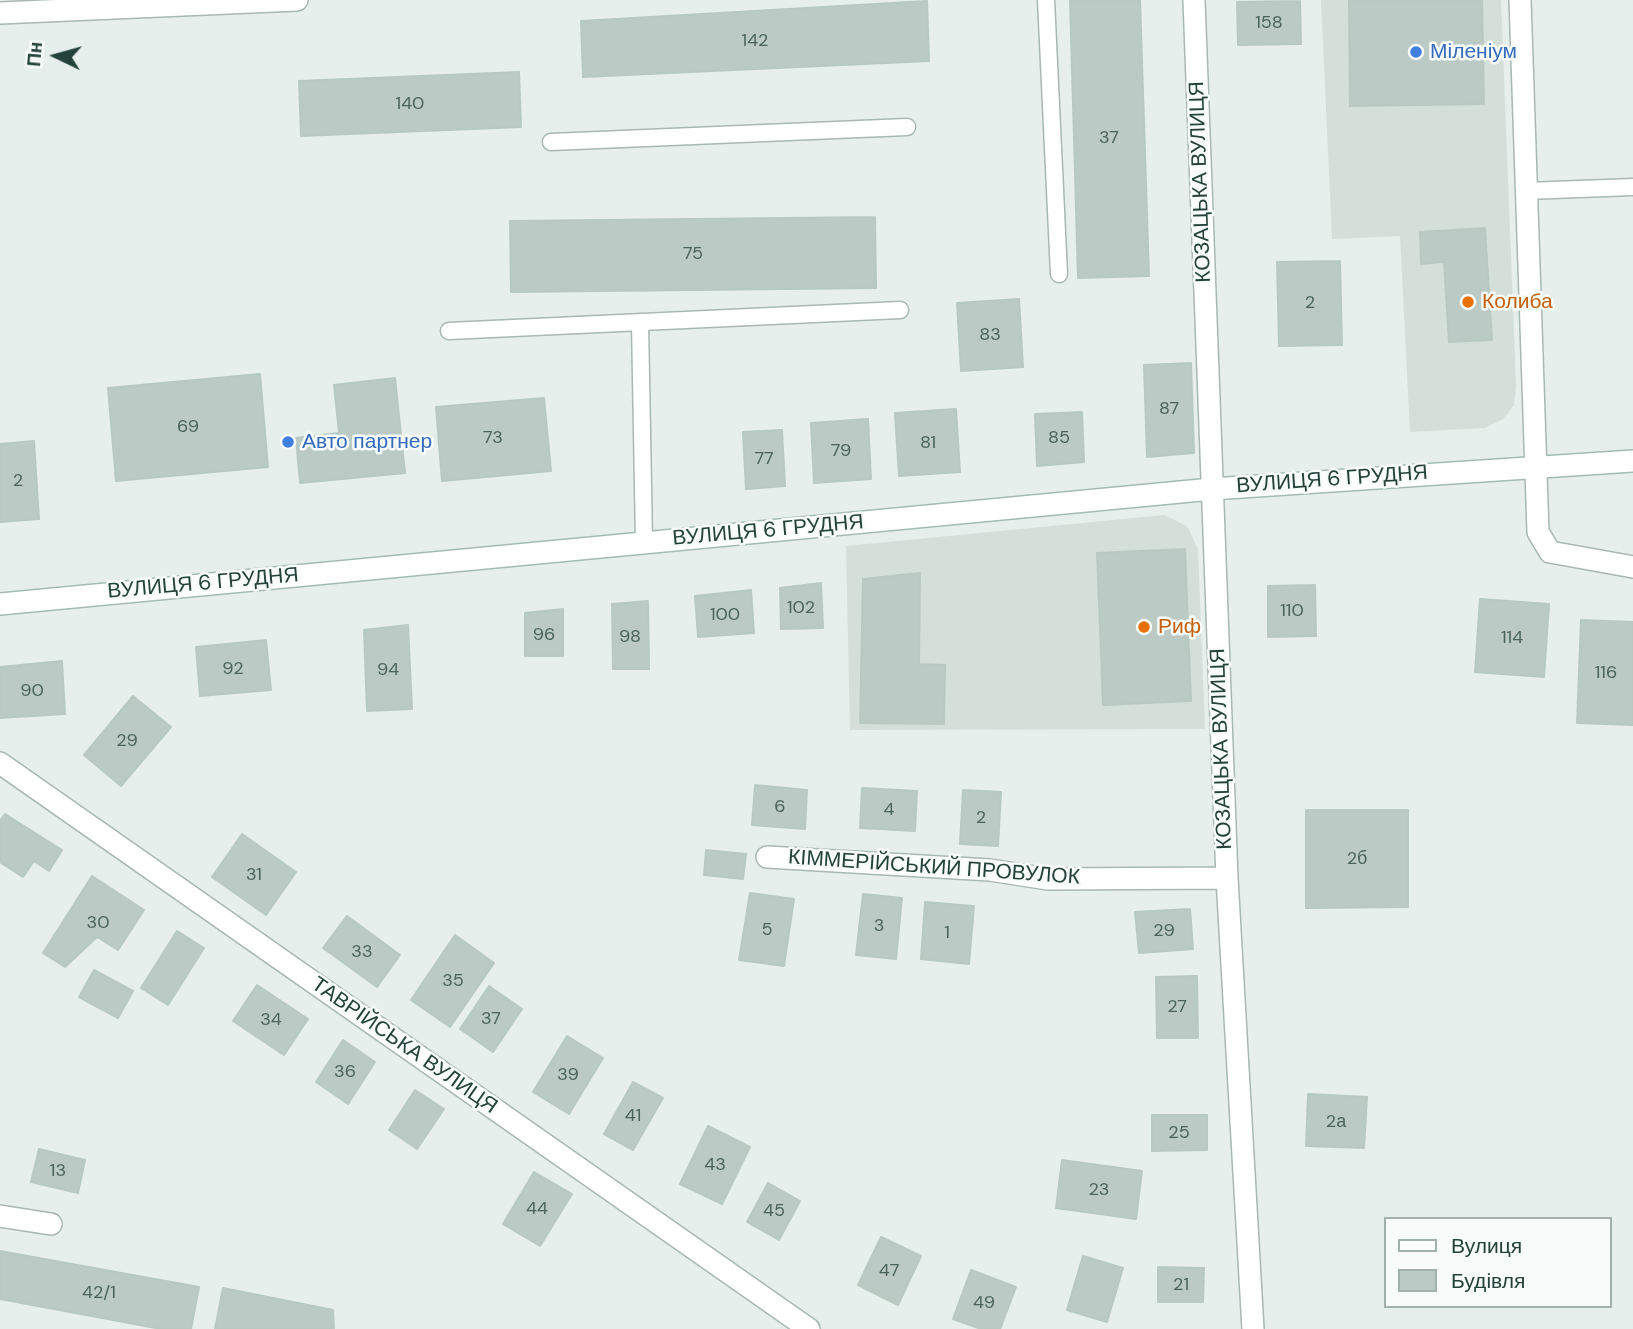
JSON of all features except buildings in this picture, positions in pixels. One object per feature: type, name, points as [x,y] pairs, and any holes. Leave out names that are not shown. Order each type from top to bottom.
[{"type":"street","points":[[0,13],[41,5],[297,0]]},
{"type":"street","name":"КОЗАЦЬКА ВУЛИЦЯ","points":[[1194,0],[1227,878],[1253,1329]]},
{"type":"street","points":[[1520,0],[1538,532],[1550,552],[1633,567]]},
{"type":"street","name":"ВУЛИЦЯ 6 ГРУДНЯ","points":[[0,604],[1212,489],[1536,465],[1633,461]]},
{"type":"street","name":"ТАВРІЙСЬКА ВУЛИЦЯ","points":[[0,763],[809,1329]]},
{"type":"street","name":"КІММЕРІЙСЬКИЙ ПРОВУЛОК","points":[[767,857],[989,870],[1048,879],[1227,878]]},
{"type":"street","points":[[0,1216],[51,1224]]},
{"type":"lane","points":[[1046,0],[1059,274]]},
{"type":"lane","points":[[551,142],[907,127]]},
{"type":"lane","points":[[1526,191],[1633,187]]},
{"type":"lane","points":[[449,331],[900,310]]},
{"type":"lane","points":[[640,322],[644,542]]},
{"type":"shaded area","points":[[1321,0],[1501,0],[1516,385],[1514,405],[1503,419],[1485,428],[1410,432],[1400,236],[1332,239]]},
{"type":"shaded area","points":[[1164,515],[1187,526],[1198,549],[1205,729],[850,730],[846,546]]},
{"type":"place","name":"Міленіум","points":[[1416,52]]},
{"type":"place","name":"Колиба","points":[[1468,302]]},
{"type":"place","name":"Авто партнер","points":[[288,442]]},
{"type":"place","name":"Риф","points":[[1144,627]]}]
